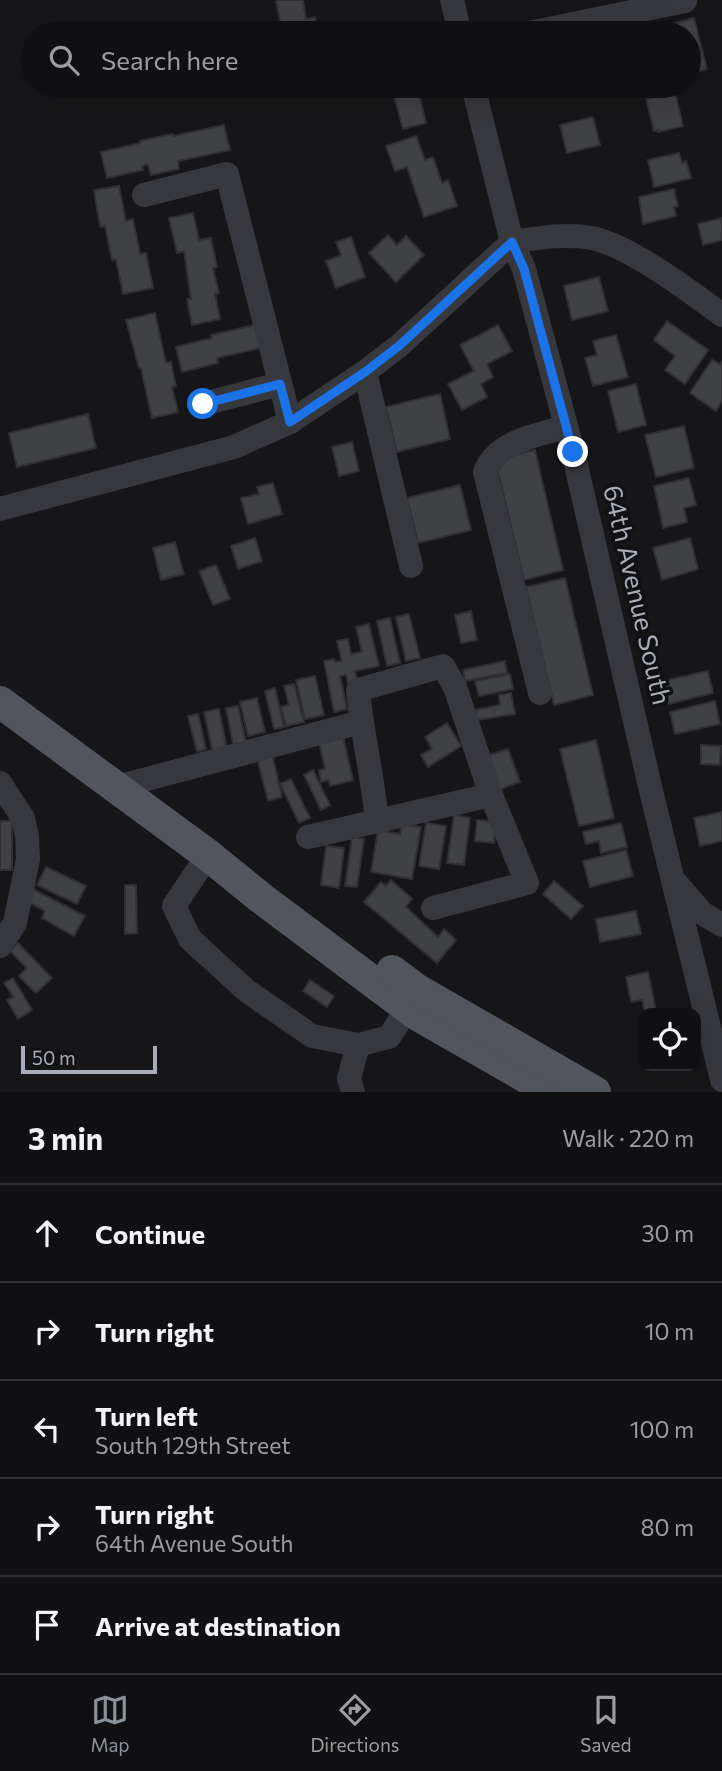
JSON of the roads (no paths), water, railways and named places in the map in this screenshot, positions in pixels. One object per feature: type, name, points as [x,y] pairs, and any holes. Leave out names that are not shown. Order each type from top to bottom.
[{"type":"main road","points":[[1,704],[117,787],[408,1008],[552,1092]]},
{"type":"main road","points":[[208,855],[274,885],[416,989],[595,1092]]},
{"type":"street","points":[[452,0],[457,21]]},
{"type":"street","points":[[588,21],[685,1]]},
{"type":"street","name":"64th Avenue South","points":[[476,98],[512,242],[524,269],[566,427],[722,1080]]},
{"type":"street","points":[[144,195],[227,174],[290,422]]},
{"type":"street","points":[[0,509],[234,447],[290,422],[400,345],[512,242],[560,235],[592,238],[617,246],[694,294],[722,315]]},
{"type":"street","points":[[365,372],[411,566]]},
{"type":"street","points":[[203,404],[280,384]]},
{"type":"street","points":[[540,693],[485,472],[490,459],[500,451],[528,438],[566,427]]},
{"type":"street","points":[[377,822],[374,784],[361,722],[358,690],[443,666],[455,687],[491,796],[527,883],[433,908]]},
{"type":"street","points":[[117,787],[361,722]]},
{"type":"street","points":[[0,783],[23,818],[28,859],[10,889],[15,923],[0,946]]},
{"type":"street","points":[[308,837],[491,796]]},
{"type":"street","points":[[208,855],[174,906],[190,939],[247,991],[312,1036],[358,1045],[389,1037],[408,1008]]},
{"type":"street","points":[[672,879],[702,913],[722,925]]},
{"type":"street","points":[[353,1092],[349,1078],[358,1045]]}]
